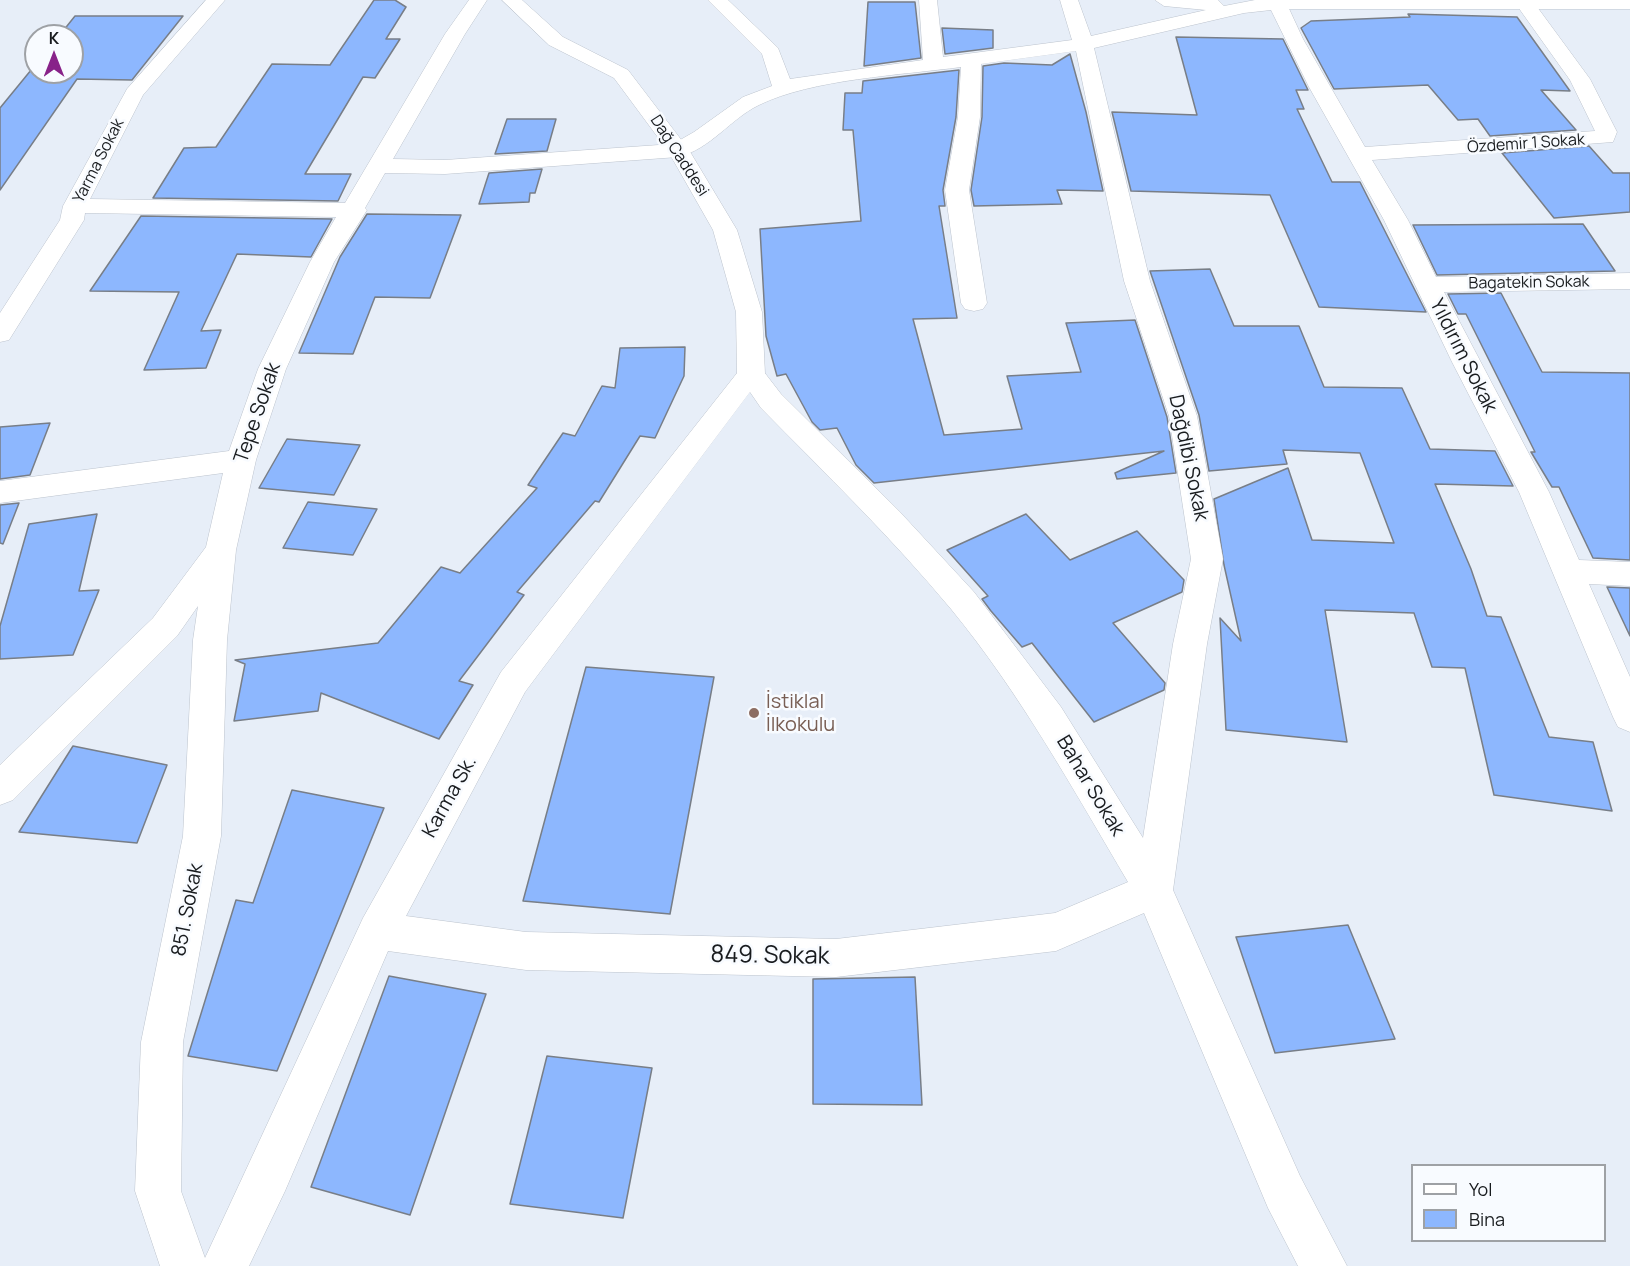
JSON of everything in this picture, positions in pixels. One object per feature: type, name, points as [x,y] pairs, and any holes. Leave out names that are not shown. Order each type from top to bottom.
[{"type":"street","name":"Yarma Sokak","points":[[0,334],[72,220],[75,206],[134,93],[216,0]]},
{"type":"street","name":"Tepe Sokak","points":[[0,789],[165,627],[221,550],[241,460],[272,369],[322,262],[355,210],[455,34],[478,0]]},
{"type":"street","name":"Dağ Caddesi","points":[[511,0],[556,41],[621,74],[678,150],[725,230],[749,312],[751,374]]},
{"type":"street","points":[[717,0],[771,52],[783,89]]},
{"type":"street","points":[[928,0],[934,66]]},
{"type":"street","name":"Dağdibi Sokak","points":[[1069,0],[1084,44],[1137,281],[1183,416],[1207,559],[1190,644],[1154,890]]},
{"type":"street","points":[[1164,0],[1244,7]]},
{"type":"street","points":[[380,166],[446,167],[678,150],[702,137],[750,100],[799,83],[1084,44],[1244,7],[1307,2],[1522,0],[1630,3]]},
{"type":"street","name":"Özdemir 1 Sokak","points":[[1358,154],[1605,137],[1606,132],[1580,79],[1522,0]]},
{"type":"street","name":"Yıldırım Sokak","points":[[1278,3],[1293,39],[1396,220],[1534,492],[1630,717]]},
{"type":"street","points":[[971,60],[969,117],[957,190],[974,303]]},
{"type":"street","points":[[75,206],[355,210]]},
{"type":"street","name":"Bagatekin Sokak","points":[[1428,285],[1630,281]]},
{"type":"street","name":"Bahar Sokak","points":[[751,374],[771,401],[888,519],[963,601],[1049,717],[1154,890],[1284,1192],[1323,1266]]},
{"type":"street","name":"Karma Sk.","points":[[225,1266],[269,1175],[376,931],[513,682],[730,398],[751,374]]},
{"type":"street","points":[[0,492],[241,460]]},
{"type":"street","name":"851. Sokak","points":[[184,1266],[159,1191],[162,1042],[202,836],[210,640],[221,550]]},
{"type":"street","points":[[1567,571],[1630,574]]},
{"type":"street","name":"849. Sokak","points":[[376,931],[526,951],[836,958],[1056,932],[1154,890]]},
{"type":"building","points":[[374,0],[395,0],[406,7],[386,39],[400,39],[375,78],[363,77],[305,174],[351,174],[338,201],[153,198],[184,148],[216,147],[272,64],[330,65]]},
{"type":"building","points":[[868,2],[915,2],[921,58],[864,66]]},
{"type":"building","points":[[1408,14],[1517,17],[1570,91],[1541,90],[1576,130],[1490,136],[1478,119],[1458,120],[1428,85],[1334,89],[1301,28],[1311,21],[1410,17]]},
{"type":"building","points":[[75,16],[183,16],[132,80],[84,79],[84,24],[69,24]]},
{"type":"building","points":[[942,28],[993,30],[993,48],[945,54]]},
{"type":"building","points":[[1176,37],[1283,39],[1308,90],[1296,90],[1304,109],[1297,109],[1332,182],[1360,182],[1426,312],[1319,307],[1270,195],[1131,191],[1112,112],[1197,115]]},
{"type":"building","points":[[1070,54],[1086,112],[1103,191],[1057,190],[1062,204],[974,206],[971,190],[982,117],[983,66],[1004,63],[1052,65]]},
{"type":"building","points":[[959,70],[956,117],[943,190],[945,206],[939,206],[957,318],[913,319],[944,435],[1022,429],[1007,376],[1081,372],[1066,323],[1135,320],[1167,417],[1176,473],[1117,479],[1115,473],[1164,451],[874,483],[856,465],[837,428],[820,430],[812,422],[786,374],[777,376],[766,336],[760,229],[861,221],[853,130],[843,130],[845,93],[862,93],[863,81]]},
{"type":"building","points":[[24,79],[24,84],[74,84],[0,190],[0,108]]},
{"type":"building","points":[[507,119],[556,119],[547,151],[495,154]]},
{"type":"building","points":[[1589,146],[1613,173],[1630,173],[1630,212],[1554,218],[1502,153]]},
{"type":"building","points":[[542,169],[535,193],[530,193],[529,202],[479,204],[489,173]]},
{"type":"building","points":[[367,214],[461,215],[430,298],[375,297],[353,354],[299,353],[340,257]]},
{"type":"building","points":[[141,216],[332,219],[311,257],[237,254],[201,331],[221,330],[206,368],[144,370],[179,292],[90,291]]},
{"type":"building","points":[[1583,224],[1615,271],[1437,275],[1413,225]]},
{"type":"building","points":[[1210,269],[1234,326],[1299,326],[1324,387],[1402,388],[1430,449],[1495,451],[1513,486],[1435,484],[1471,569],[1487,616],[1501,617],[1549,737],[1593,742],[1612,811],[1494,795],[1465,668],[1432,667],[1414,613],[1325,610],[1347,742],[1226,730],[1220,618],[1241,641],[1224,565],[1214,499],[1288,468],[1312,540],[1394,543],[1360,453],[1283,450],[1287,464],[1209,471],[1199,415],[1150,271]]},
{"type":"building","points":[[1501,293],[1542,372],[1630,373],[1630,560],[1593,558],[1559,487],[1552,487],[1531,452],[1535,452],[1466,314],[1458,314],[1448,294]]},
{"type":"building","points":[[685,347],[684,376],[655,438],[640,436],[599,502],[595,501],[517,592],[524,595],[459,681],[473,685],[439,739],[321,693],[318,711],[234,721],[245,664],[235,660],[378,643],[441,567],[460,573],[537,488],[528,485],[563,433],[575,436],[602,386],[615,388],[620,348]]},
{"type":"building","points":[[50,423],[30,475],[0,479],[0,427]]},
{"type":"building","points":[[287,439],[360,445],[334,495],[259,488]]},
{"type":"building","points":[[308,502],[377,509],[353,555],[283,548]]},
{"type":"building","points":[[19,503],[3,544],[0,543],[0,505]]},
{"type":"building","points":[[97,514],[79,591],[99,590],[73,655],[0,659],[0,626],[29,524]]},
{"type":"building","points":[[1026,514],[1070,560],[1137,531],[1184,580],[1182,592],[1113,623],[1165,683],[1164,690],[1094,722],[1032,643],[1022,647],[991,611],[982,599],[988,596],[947,550]]},
{"type":"building","points":[[1607,587],[1630,588],[1630,636]]},
{"type":"building","points":[[586,667],[714,677],[670,914],[523,901]]},
{"type":"building","points":[[73,746],[167,765],[137,843],[19,832]]},
{"type":"building","points":[[292,790],[384,808],[277,1071],[188,1056],[236,900],[253,903]]},
{"type":"building","points":[[1348,925],[1395,1039],[1275,1053],[1236,937]]},
{"type":"building","points":[[389,976],[486,994],[410,1215],[311,1187]]},
{"type":"building","points":[[915,977],[922,1105],[813,1104],[813,979]]},
{"type":"building","points":[[547,1056],[652,1068],[623,1218],[510,1204]]},
{"type":"place","name":"İstiklal İlkokulu","points":[[754,713]]}]
